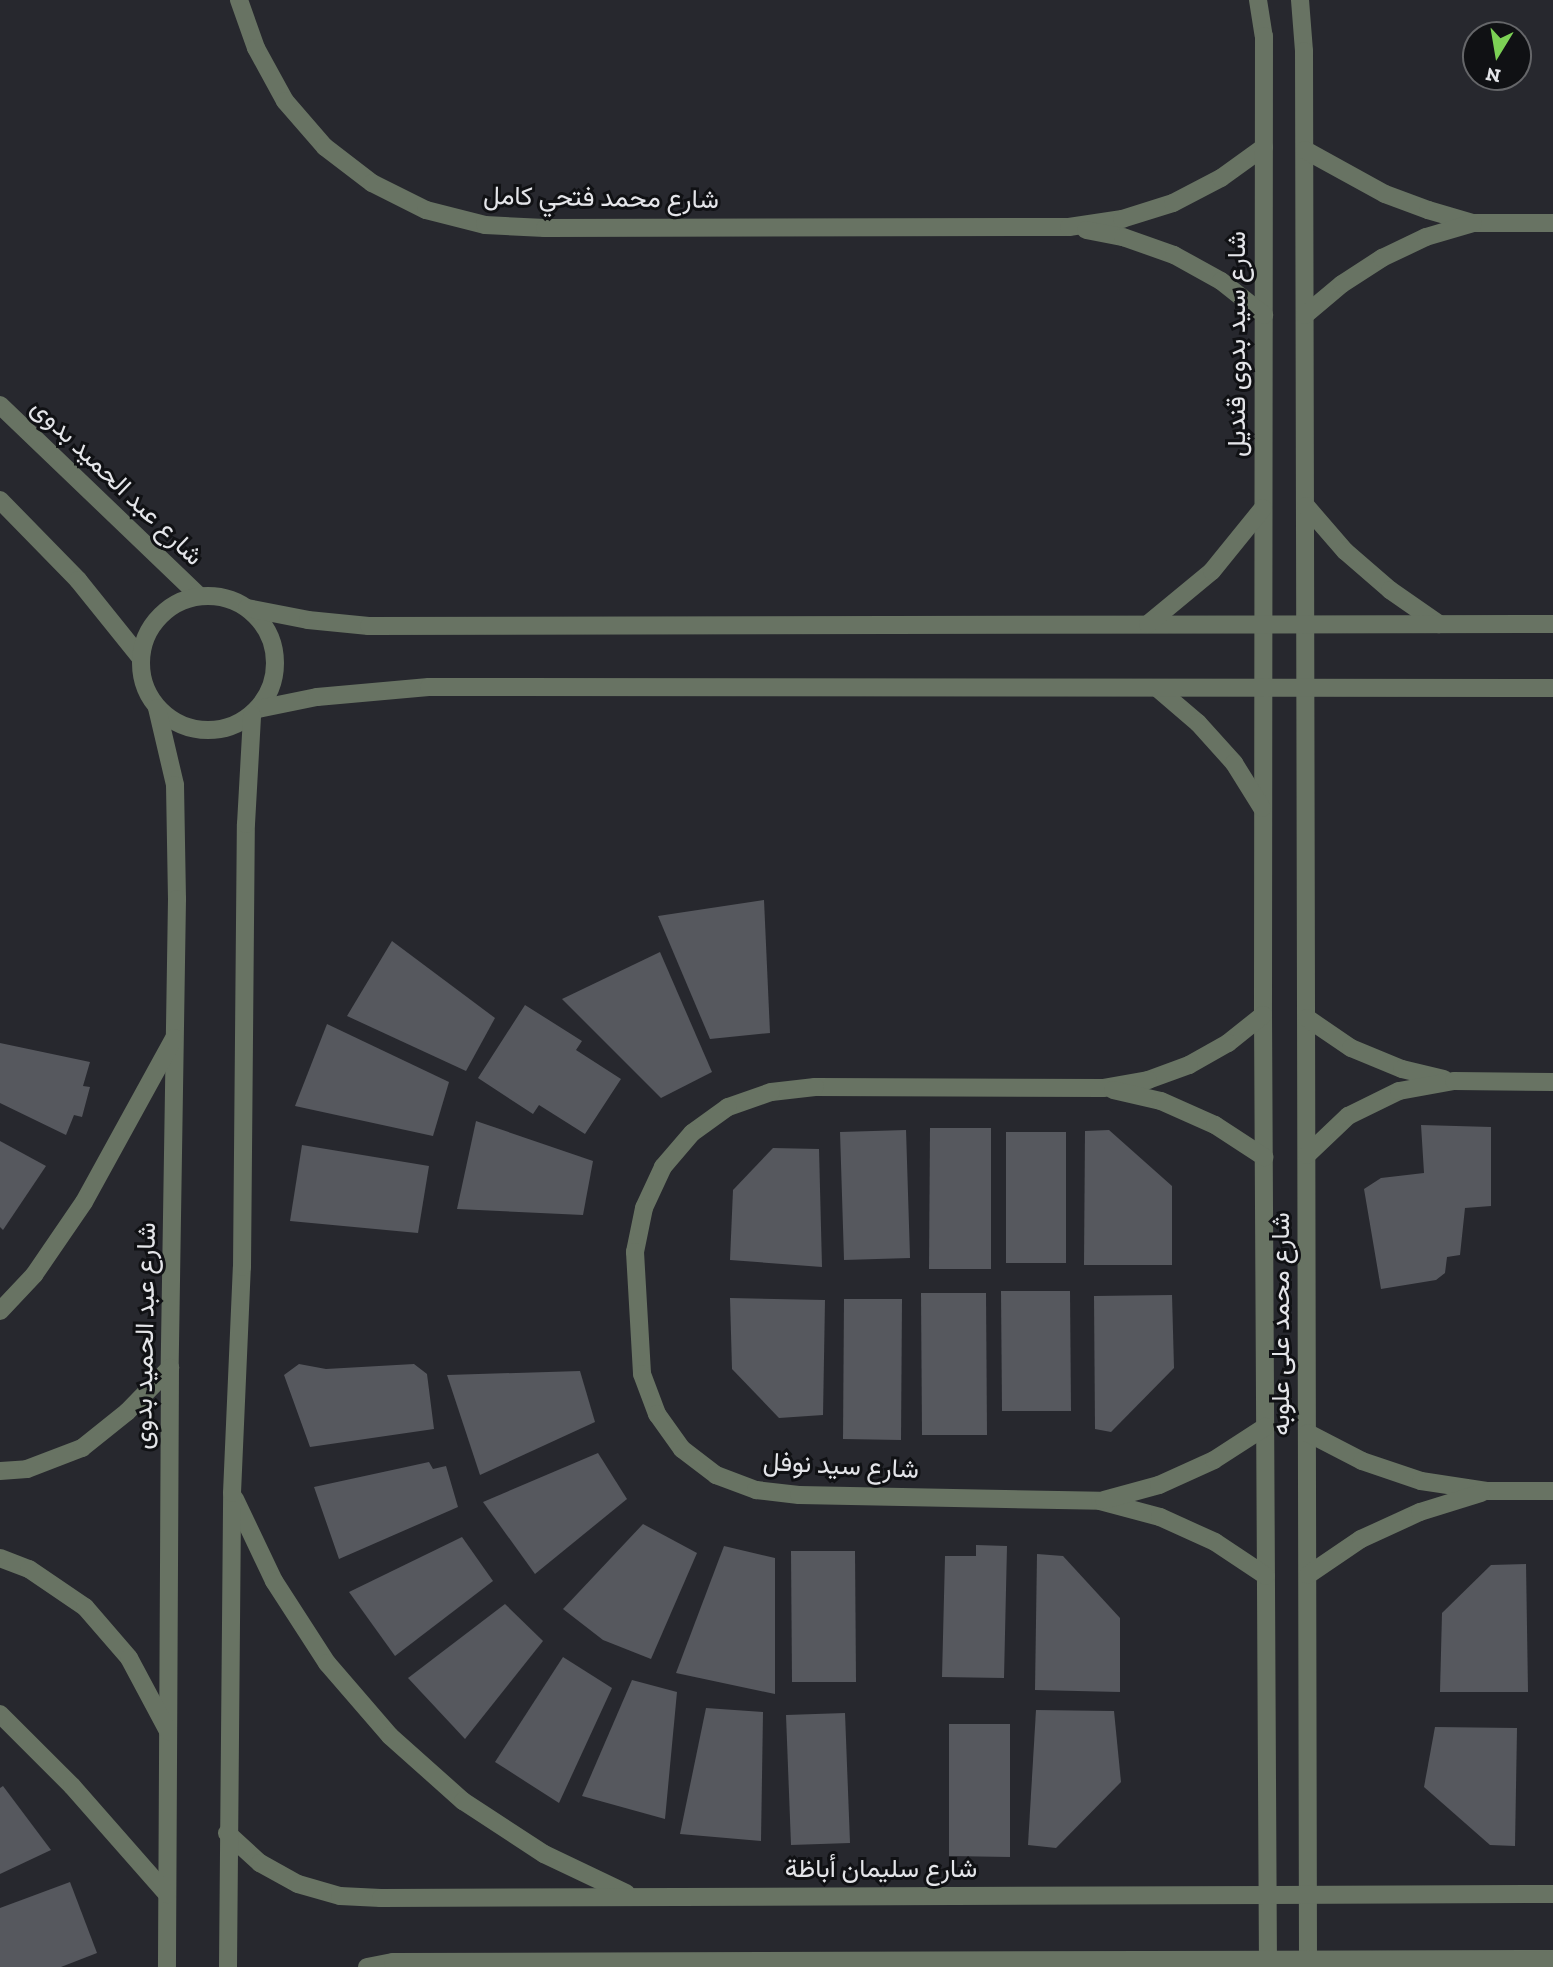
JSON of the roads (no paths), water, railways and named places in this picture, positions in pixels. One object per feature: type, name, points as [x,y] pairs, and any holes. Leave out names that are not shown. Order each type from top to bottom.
[{"type":"street","name":"شارع محمد فتحي كامل","points":[[239,0],[256,48],[285,101],[325,147],[372,183],[426,210],[485,225],[545,228],[1069,227],[1122,219],[1173,203],[1221,178],[1264,146]]},
{"type":"street","name":"شارع سيد بدوى قنديل","points":[[1258,0],[1264,36],[1263,688]]},
{"type":"street","points":[[1300,0],[1304,51],[1306,688]]},
{"type":"street","points":[[1304,150],[1385,194],[1472,223]]},
{"type":"street","points":[[1305,315],[1342,284],[1382,258],[1426,237],[1472,223],[1553,223]]},
{"type":"street","name":"شارع محمد فتحي كامل","points":[[1069,227],[1123,237],[1174,255],[1221,281],[1264,316]]},
{"type":"street","name":"شارع عبد الحميد بدوى","points":[[0,405],[198,596]]},
{"type":"street","points":[[0,500],[78,580],[141,657]]},
{"type":"street","points":[[1306,506],[1345,551],[1390,590],[1439,624]]},
{"type":"street","points":[[1148,624],[1212,572],[1263,508]]},
{"type":"street","points":[[228,1967],[227,1833],[232,1493],[242,1267],[246,824],[255,712],[272,684],[276,656],[262,621],[232,600],[198,596],[177,603],[159,617],[146,636],[141,657],[144,684],[157,708],[173,721],[204,730],[234,726],[255,712],[317,697],[429,687],[1553,688]]},
{"type":"street","points":[[247,608],[308,620],[369,626],[1553,624]]},
{"type":"street","points":[[1157,688],[1198,723],[1234,763],[1263,808]]},
{"type":"street","name":"شارع محمد على علوبه","points":[[1263,688],[1268,1963]]},
{"type":"street","name":"شارع محمد على علوبه","points":[[1306,688],[1308,1963]]},
{"type":"street","name":"شارع عبد الحميد بدوى","points":[[157,708],[175,785],[167,1967]]},
{"type":"street","name":"شارع سيد نوفل","points":[[1263,1015],[1228,1043],[1189,1065],[1147,1080],[1103,1088],[815,1087],[771,1092],[728,1107],[684,1141],[663,1167],[644,1208],[635,1252],[642,1374],[657,1414],[682,1449],[716,1475],[756,1490],[799,1495],[1100,1501],[1160,1517],[1215,1542],[1266,1576]]},
{"type":"street","points":[[1307,1017],[1351,1048],[1402,1069],[1454,1081]]},
{"type":"street","points":[[0,1311],[34,1275],[84,1202],[175,1035]]},
{"type":"street","points":[[1307,1155],[1348,1116],[1399,1091],[1454,1081],[1553,1082]]},
{"type":"street","name":"شارع سيد نوفل","points":[[1103,1088],[1161,1101],[1215,1125],[1264,1157]]},
{"type":"street","points":[[0,1471],[27,1469],[82,1448],[127,1412],[170,1368]]},
{"type":"street","name":"شارع سيد نوفل","points":[[1100,1501],[1159,1485],[1214,1460],[1265,1427]]},
{"type":"street","points":[[1308,1433],[1363,1461],[1421,1481],[1488,1491],[1553,1491]]},
{"type":"street","points":[[1308,1575],[1361,1539],[1420,1512],[1488,1491]]},
{"type":"street","points":[[232,1493],[274,1581],[327,1663],[390,1736],[463,1801],[544,1854],[632,1896]]},
{"type":"street","points":[[0,1558],[29,1569],[85,1607],[128,1658],[169,1734]]},
{"type":"street","points":[[0,1714],[72,1786],[167,1894]]},
{"type":"street","name":"شارع سليمان أباظة","points":[[227,1833],[260,1863],[298,1884],[340,1896],[1553,1894]]},
{"type":"street","points":[[367,1967],[393,1962],[1308,1963],[1553,1959]]}]
